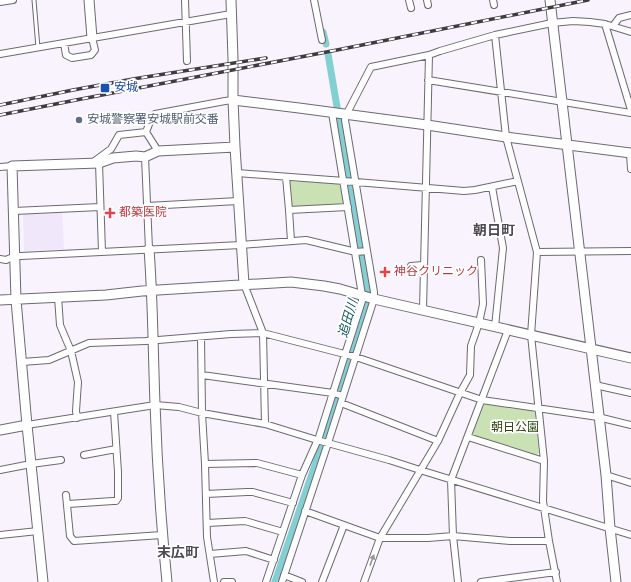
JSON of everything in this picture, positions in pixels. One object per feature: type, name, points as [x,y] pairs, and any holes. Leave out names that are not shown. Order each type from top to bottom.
[{"type":"street","points":[[0,2],[13,0]]},
{"type":"street","points":[[64,43],[66,55],[72,58],[90,55],[95,50],[92,38],[89,0]]},
{"type":"street","points":[[185,0],[187,61]]},
{"type":"street","points":[[231,0],[235,147],[244,284],[263,333],[265,424]]},
{"type":"street","points":[[314,0],[322,40]]},
{"type":"street","points":[[409,0],[410,8]]},
{"type":"street","points":[[550,0],[606,475],[616,582]]},
{"type":"street","points":[[0,54],[231,14]]},
{"type":"street","points":[[613,26],[619,18],[631,15]]},
{"type":"street","points":[[282,582],[374,299],[345,120],[346,115],[371,67],[429,55],[495,35],[552,23],[573,21],[590,22],[605,24],[631,32]]},
{"type":"street","points":[[605,24],[631,110]]},
{"type":"street","points":[[495,35],[506,137],[537,252],[531,335],[544,461],[543,500],[557,582]]},
{"type":"street","points":[[423,310],[429,55]]},
{"type":"street","points":[[428,80],[631,113]]},
{"type":"street","points":[[146,132],[151,119],[155,114],[233,100],[332,112],[630,153],[631,169]]},
{"type":"street","points":[[266,582],[302,475],[319,437],[362,301],[356,252],[332,112]]},
{"type":"street","points":[[146,132],[158,151]]},
{"type":"street","points":[[95,163],[111,149],[119,135],[146,132]]},
{"type":"street","points":[[0,168],[12,166],[95,163],[113,158],[136,156],[145,157],[158,151],[235,147]]},
{"type":"street","points":[[145,157],[152,290],[155,405],[162,535],[167,582]]},
{"type":"street","points":[[95,163],[100,208],[102,252]]},
{"type":"street","points":[[12,166],[16,256],[16,300],[43,582]]},
{"type":"street","points":[[237,173],[464,191],[518,181]]},
{"type":"street","points":[[286,177],[291,241]]},
{"type":"street","points":[[492,187],[503,248],[495,327]]},
{"type":"street","points":[[147,206],[238,200]]},
{"type":"street","points":[[289,210],[348,207]]},
{"type":"street","points":[[14,211],[100,208]]},
{"type":"street","points":[[0,259],[6,260],[16,256],[241,245],[306,240],[356,252],[367,251]]},
{"type":"street","points":[[537,252],[631,251]]},
{"type":"street","points":[[364,582],[380,538],[438,441],[470,375],[471,346],[483,304],[481,260]]},
{"type":"street","points":[[411,266],[424,266]]},
{"type":"street","points":[[0,300],[106,295],[152,290],[291,282],[324,286],[374,299],[631,358]]},
{"type":"street","points":[[58,297],[60,325],[71,351],[78,382],[77,418]]},
{"type":"street","points":[[458,582],[453,536],[451,480],[508,330]]},
{"type":"street","points":[[22,362],[49,360],[89,343],[146,341],[263,333],[356,357],[482,400],[598,417],[631,425]]},
{"type":"street","points":[[201,337],[202,413],[207,537],[214,582]]},
{"type":"street","points":[[202,375],[333,393],[343,396]]},
{"type":"street","points":[[595,384],[631,393]]},
{"type":"street","points":[[341,403],[438,441]]},
{"type":"street","points":[[0,430],[155,405],[179,407],[202,413],[265,424],[389,460],[631,535]]},
{"type":"street","points":[[68,504],[116,501],[118,498],[118,472],[114,412]]},
{"type":"street","points":[[468,437],[544,461]]},
{"type":"street","points":[[84,455],[116,449]]},
{"type":"street","points":[[0,470],[61,460]]},
{"type":"street","points":[[205,464],[257,463],[302,475]]},
{"type":"street","points":[[606,475],[631,483]]},
{"type":"street","points":[[206,494],[253,492],[292,503]]},
{"type":"street","points":[[66,494],[70,536],[74,541],[162,535]]},
{"type":"street","points":[[305,511],[380,538],[428,538],[453,536],[510,541],[549,541]]},
{"type":"street","points":[[207,523],[246,521],[283,532]]},
{"type":"street","points":[[322,582],[344,525]]},
{"type":"street","points":[[0,535],[38,531]]},
{"type":"street","points":[[210,554],[246,551],[274,560]]},
{"type":"street","points":[[481,582],[556,572]]},
{"type":"street","points":[[284,575],[302,582]]},
{"type":"street","points":[[224,582],[232,582]]},
{"type":"lane","points":[[34,0],[38,48]]},
{"type":"shaded area","points":[[62,212],[64,249],[24,251],[23,215],[25,213]]},
{"type":"green space","points":[[290,181],[340,184],[344,204],[291,207]]},
{"type":"green space","name":"朝日公園","points":[[485,404],[532,410],[535,413],[539,453],[536,455],[473,436],[472,434],[482,406]]},
{"type":"waterway","name":"追田川","points":[[323,32],[326,44]]},
{"type":"waterway","name":"追田川","points":[[275,582],[349,366],[367,305],[367,283],[328,54]]},
{"type":"railway","points":[[0,115],[588,0]]},
{"type":"railway","points":[[0,105],[133,79],[266,58]]},
{"type":"place","name":"安城","points":[[105,88]]},
{"type":"place","name":"安城警察署安城駅前交番","points":[[79,120]]},
{"type":"place","name":"都築医院","points":[[110,213]]},
{"type":"place","name":"神谷クリニック","points":[[385,272]]},
{"type":"district","name":"朝日町","points":[[494,231]]},
{"type":"district","name":"末広町","points":[[178,553]]}]
